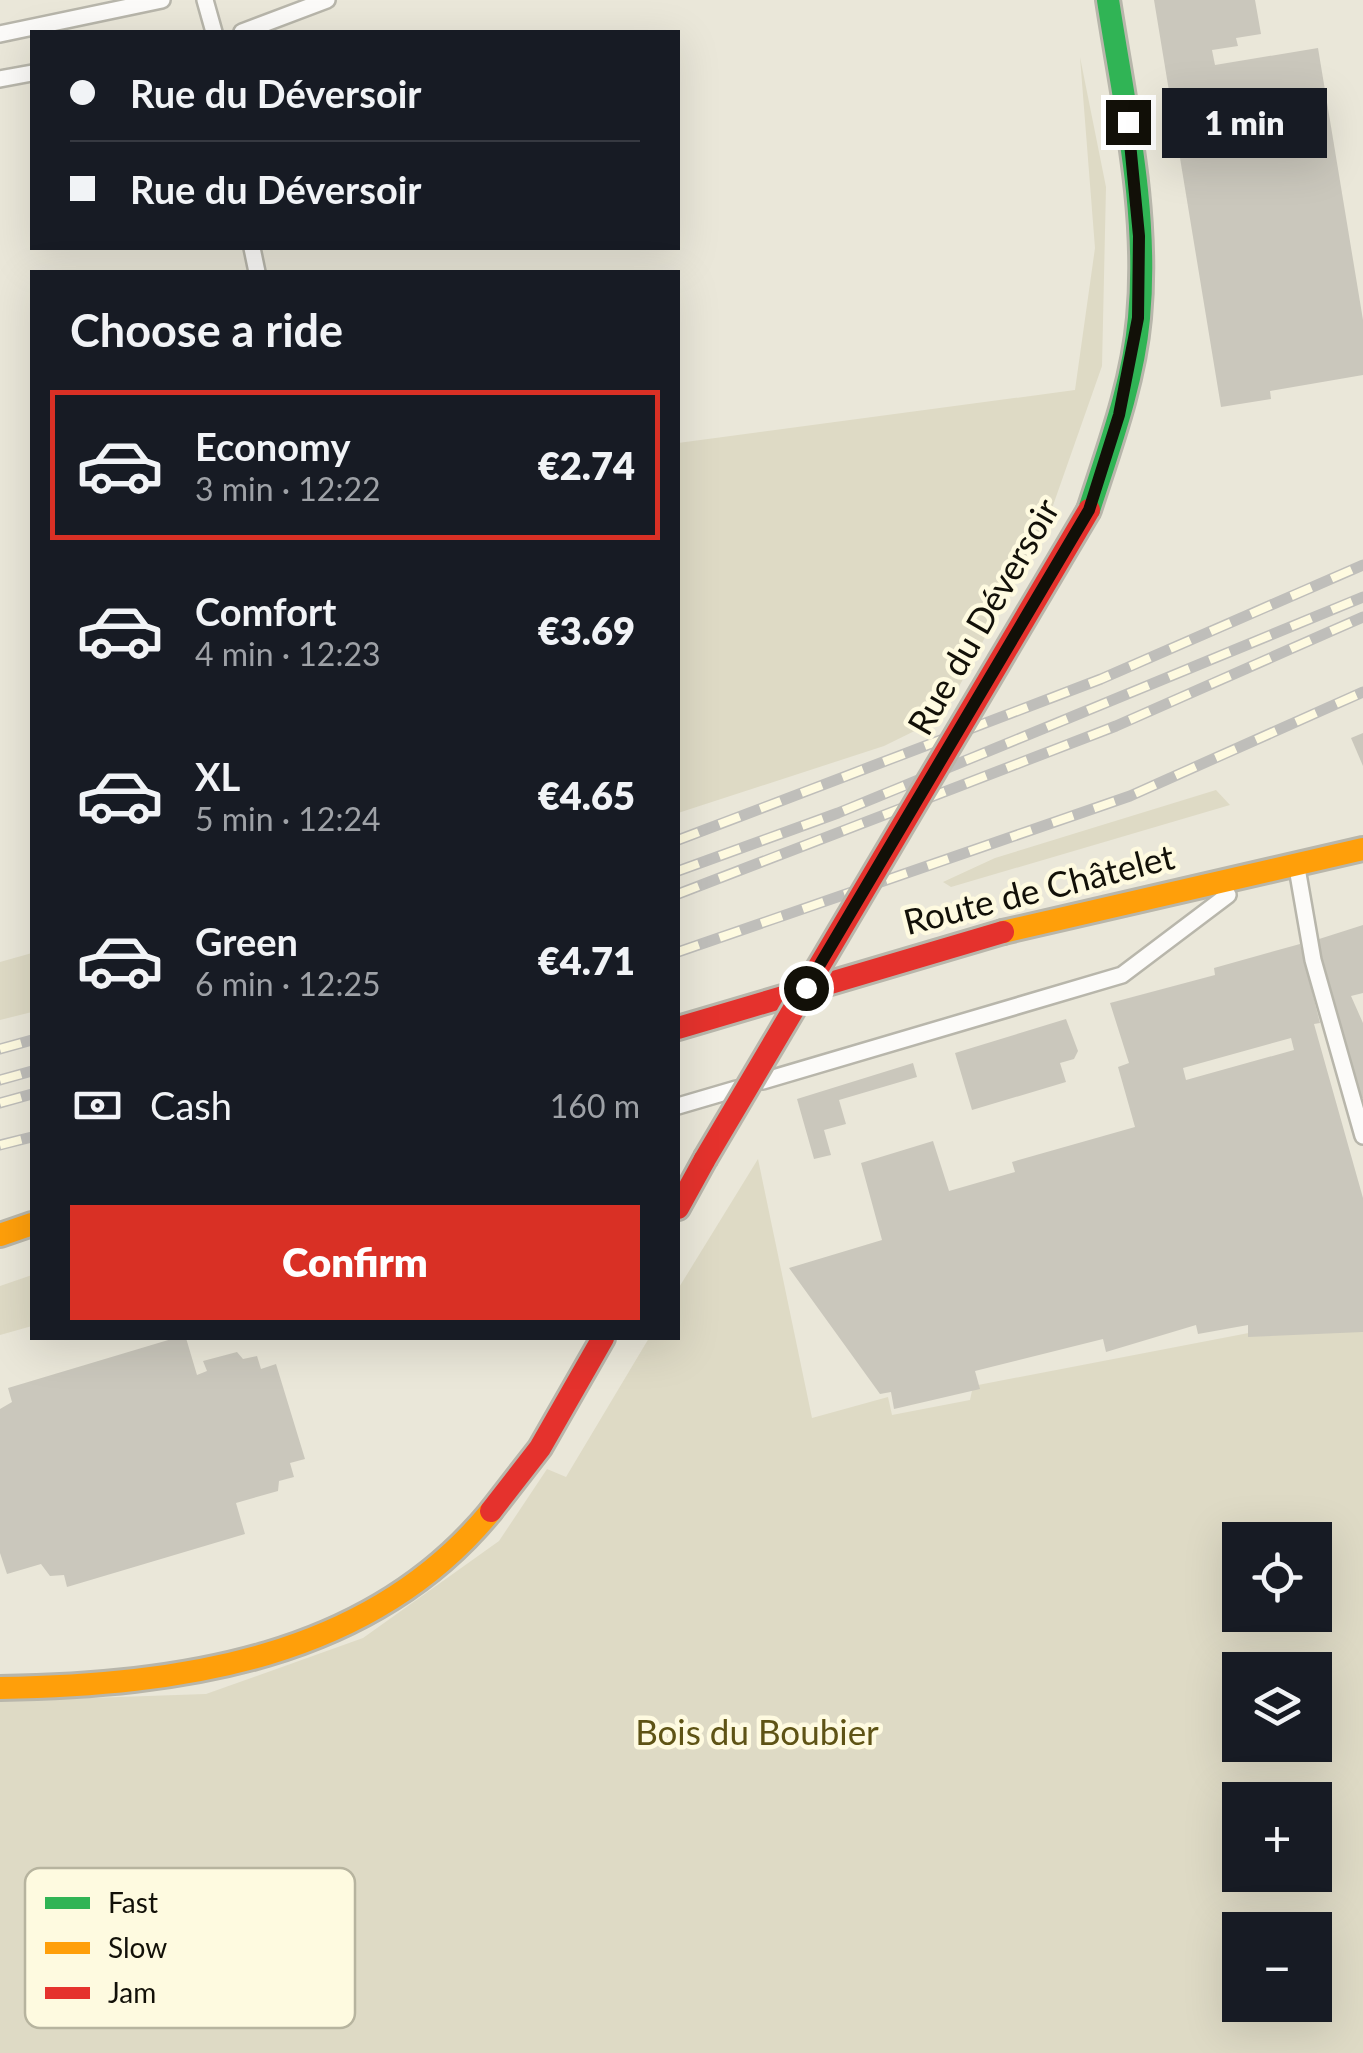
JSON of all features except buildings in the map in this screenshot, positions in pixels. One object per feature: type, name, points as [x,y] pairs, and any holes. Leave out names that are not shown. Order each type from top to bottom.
[{"type":"main road","name":"Rue du Déversoir","points":[[680,1205],[1089,510],[1119,415],[1138,318],[1139,236],[1108,0]]},
{"type":"main road","name":"Route de Châtelet","points":[[680,1027],[972,938],[1363,849]]},
{"type":"main road","points":[[0,1235],[30,1225]]},
{"type":"main road","points":[[0,1688],[190,1676],[276,1653],[350,1626],[420,1583],[482,1523],[531,1462],[601,1340]]},
{"type":"main road","points":[[0,1666],[190,1676]]},
{"type":"lane","points":[[0,34],[162,0]]},
{"type":"lane","points":[[205,0],[213,30]]},
{"type":"lane","points":[[247,30],[327,0]]},
{"type":"lane","points":[[0,79],[30,73]]},
{"type":"lane","points":[[1296,864],[1313,960],[1363,1136]]},
{"type":"lane","points":[[680,1105],[1122,975],[1256,874]]},
{"type":"green space","points":[[1080,57],[1106,187],[1102,366],[1050,514],[943,717],[884,746],[680,812],[680,443],[1075,390],[1095,248]]},
{"type":"green space","points":[[1216,790],[1230,805],[951,887],[943,882],[995,858]]},
{"type":"green space","points":[[30,954],[30,1012],[0,1020],[0,962]]},
{"type":"green space","name":"Bois du Boubier","points":[[758,1159],[812,1418],[888,1397],[892,1415],[970,1400],[973,1386],[1363,1311],[1363,2053],[0,2053],[0,1701],[206,1694],[363,1638],[499,1541],[547,1469],[566,1477],[648,1340],[680,1340],[680,1286]]},
{"type":"green space","points":[[30,1276],[30,1327],[0,1335],[0,1286]]},
{"type":"railway","points":[[680,839],[1101,679],[1363,565]]},
{"type":"railway","points":[[680,870],[838,813],[1363,597]]},
{"type":"railway","points":[[680,893],[1116,726],[1363,617]]},
{"type":"railway","points":[[680,951],[1130,796],[1363,692]]},
{"type":"railway","points":[[0,1049],[30,1041]]},
{"type":"railway","points":[[0,1080],[30,1072]]},
{"type":"railway","points":[[0,1103],[30,1095]]},
{"type":"railway","points":[[0,1145],[30,1138]]},
{"type":"traffic: fast","points":[[1089,510],[1131,367],[1141,278],[1138,198],[1108,0]]},
{"type":"traffic: slow","points":[[1003,932],[1363,849]]},
{"type":"traffic: slow","points":[[0,1235],[30,1225]]},
{"type":"traffic: slow","points":[[0,1688],[135,1680],[202,1670],[267,1654],[330,1631],[388,1601],[443,1561],[491,1511]]},
{"type":"traffic: jam","points":[[705,1159],[1089,510]]},
{"type":"traffic: jam","points":[[680,1027],[1003,932]]},
{"type":"traffic: jam","points":[[680,1204],[705,1159]]},
{"type":"traffic: jam","points":[[491,1511],[540,1448],[602,1340]]},
{"type":"route","points":[[806,988],[1089,510],[1119,415],[1138,318],[1139,236],[1128,122]]}]
